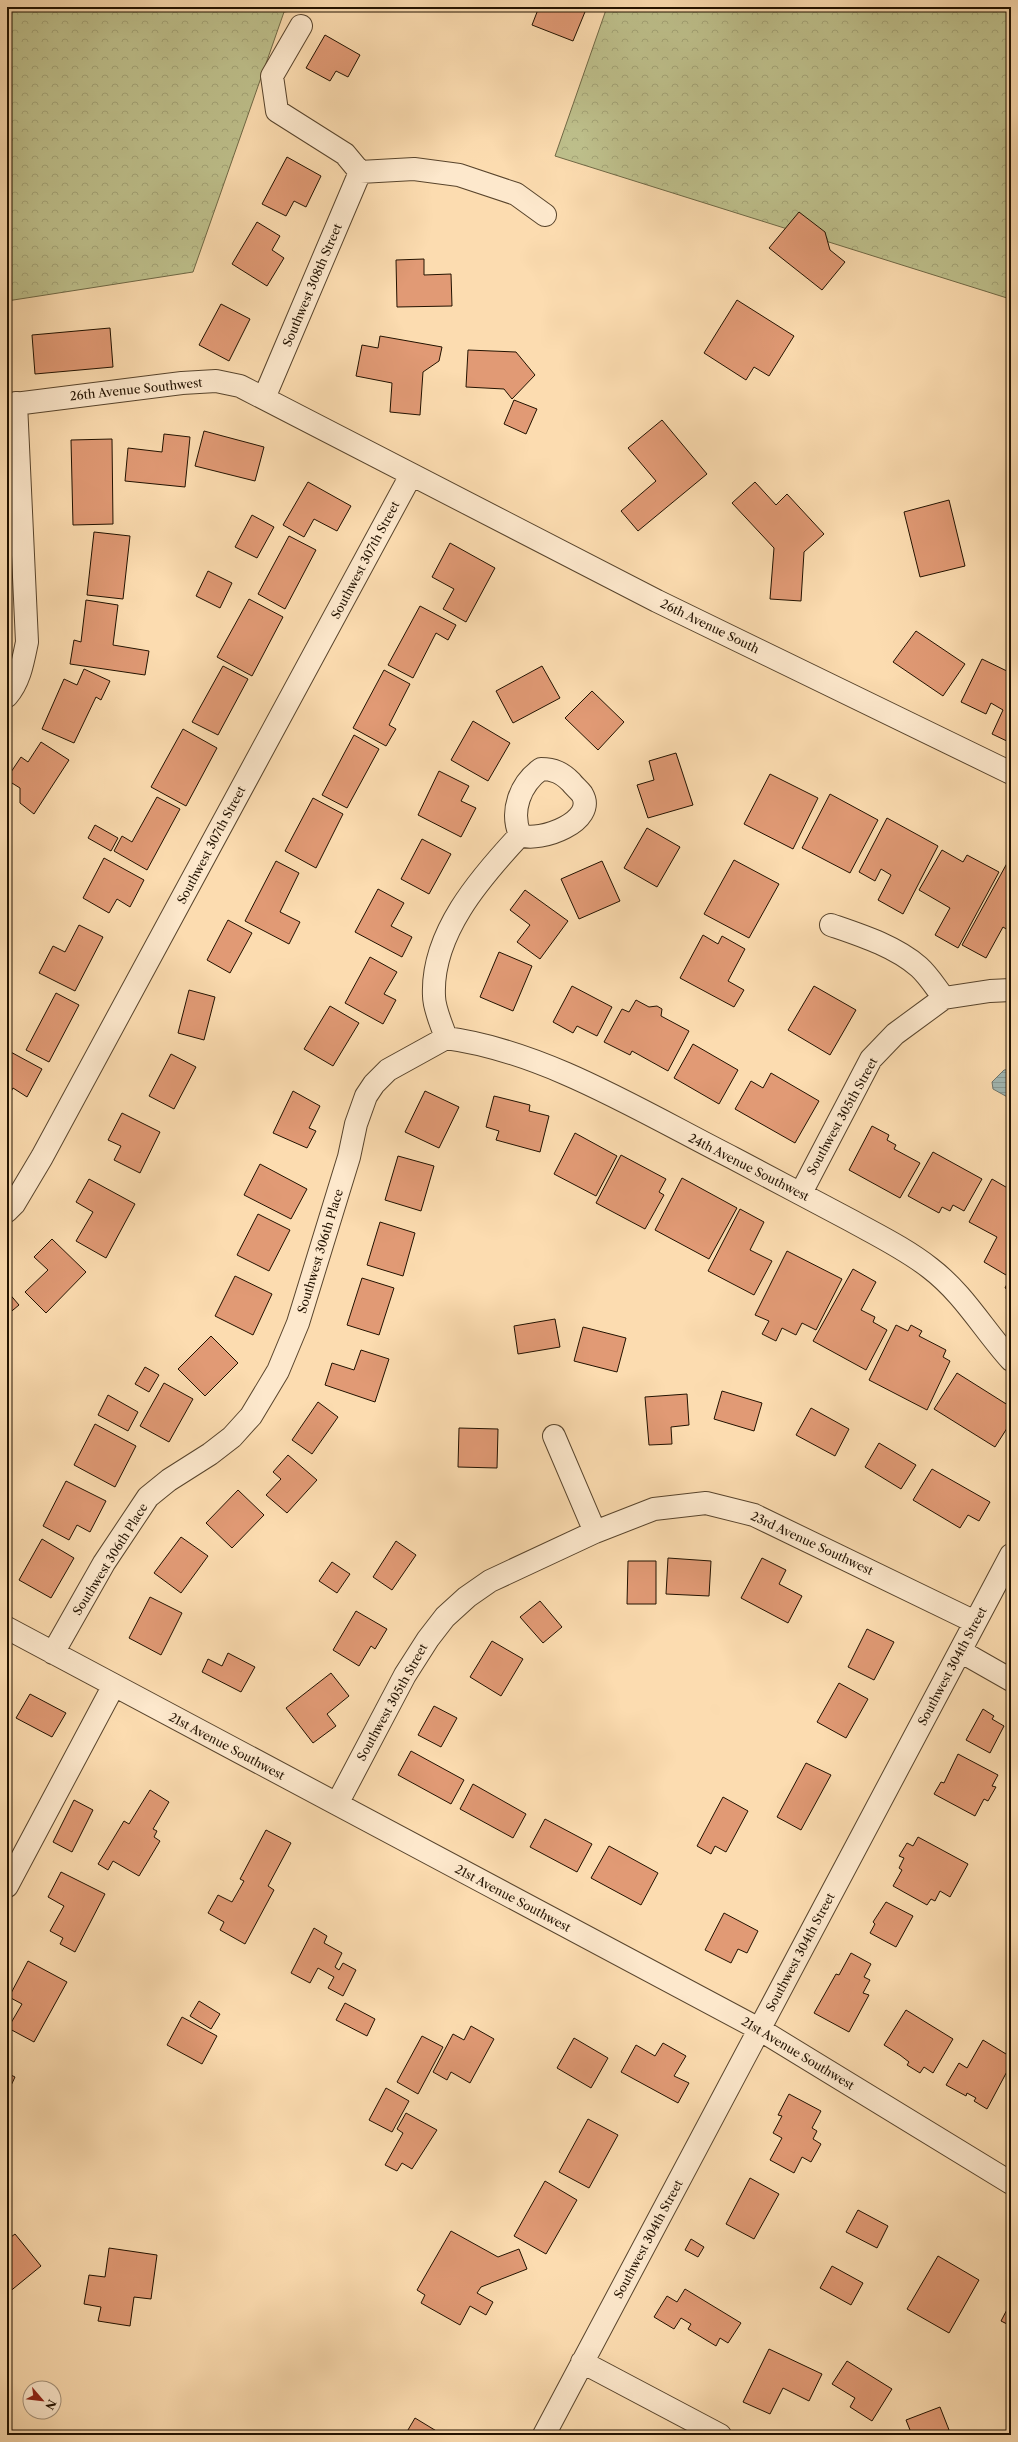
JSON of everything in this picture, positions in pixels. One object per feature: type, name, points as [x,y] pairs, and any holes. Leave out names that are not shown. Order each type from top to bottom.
[{"type":"street","points":[[301,26],[272,76],[277,111],[345,154],[360,172],[414,169],[459,175],[516,194],[545,215]]},
{"type":"street","name":"Southwest 308th Street","points":[[264,398],[360,172]]},
{"type":"street","name":"26th Avenue Southwest","points":[[11,404],[182,383],[216,381],[240,386],[411,475]]},
{"type":"street","points":[[7,696],[20,672],[27,642],[11,404]]},
{"type":"street","name":"26th Avenue South","points":[[411,475],[657,601],[1011,773]]},
{"type":"street","name":"Southwest 307th Street","points":[[7,1211],[14,1204],[42,1157],[411,475]]},
{"type":"street","points":[[446,1038],[434,997],[436,968],[446,940],[475,888],[520,835]]},
{"type":"street","points":[[831,925],[870,938],[911,960],[921,969],[944,998],[990,991],[1011,990]]},
{"type":"street","name":"Southwest 305th Street","points":[[801,1193],[871,1059],[895,1034],[944,998]]},
{"type":"street","name":"24th Avenue Southwest","points":[[446,1038],[478,1042],[509,1051],[576,1078],[801,1193],[888,1241],[929,1267],[956,1290],[1011,1360]]},
{"type":"street","name":"Southwest 306th Place","points":[[53,1653],[104,1564],[148,1497],[169,1480],[210,1454],[232,1437],[251,1416],[278,1371],[298,1323],[349,1157],[356,1124],[366,1096],[374,1084],[388,1070],[446,1038]]},
{"type":"street","points":[[554,1436],[595,1532]]},
{"type":"street","name":"23rd Avenue Southwest","points":[[595,1532],[654,1509],[695,1503],[733,1508],[775,1524],[975,1622]]},
{"type":"street","name":"Southwest 305th Street","points":[[337,1804],[405,1675],[445,1616],[467,1597],[490,1581],[595,1532]]},
{"type":"street","name":"Southwest 304th Street","points":[[544,2435],[1011,1554]]},
{"type":"street","name":"21st Avenue Southwest","points":[[7,1628],[759,2029],[1011,2183]]},
{"type":"street","points":[[960,1651],[1011,1680]]},
{"type":"street","points":[[7,1886],[114,1685]]},
{"type":"street","points":[[582,2362],[720,2435]]},
{"type":"green space","points":[[7,7],[322,7],[284,12],[193,272],[7,301]]},
{"type":"green space","points":[[607,7],[1011,7],[1011,297],[1007,298],[555,156]]},
{"type":"water","points":[[1011,1069],[1011,1099],[993,1089],[992,1082],[1004,1070]]},
{"type":"building","points":[[539,7],[587,7],[573,41],[532,25]]},
{"type":"building","points":[[325,35],[360,55],[348,77],[336,71],[330,81],[306,68]]},
{"type":"building","points":[[287,157],[321,176],[306,207],[294,201],[286,216],[262,204]]},
{"type":"building","points":[[799,212],[825,232],[830,250],[845,262],[822,290],[769,248]]},
{"type":"building","points":[[257,222],[280,236],[272,250],[284,258],[267,286],[232,264]]},
{"type":"building","points":[[424,259],[424,275],[451,274],[452,306],[397,307],[396,260]]},
{"type":"building","points":[[737,300],[794,336],[769,376],[754,367],[746,380],[704,353]]},
{"type":"building","points":[[221,304],[250,319],[229,361],[199,345]]},
{"type":"building","points":[[110,328],[113,367],[35,374],[32,335]]},
{"type":"building","points":[[380,336],[442,347],[439,361],[423,372],[420,415],[390,412],[392,383],[356,376],[362,345],[378,348]]},
{"type":"building","points":[[468,350],[516,352],[535,375],[512,399],[504,389],[466,387]]},
{"type":"building","points":[[514,400],[537,409],[526,434],[504,424]]},
{"type":"building","points":[[662,420],[707,474],[638,531],[621,511],[656,481],[628,448]]},
{"type":"building","points":[[204,431],[264,447],[255,481],[195,466]]},
{"type":"building","points":[[164,434],[190,437],[185,487],[125,481],[128,448],[162,452]]},
{"type":"building","points":[[112,439],[113,524],[73,525],[71,440]]},
{"type":"building","points":[[308,482],[351,506],[337,531],[314,519],[304,537],[283,525]]},
{"type":"building","points":[[755,482],[776,505],[787,494],[824,534],[804,552],[801,601],[770,599],[774,548],[732,503]]},
{"type":"building","points":[[949,500],[965,566],[920,577],[904,512]]},
{"type":"building","points":[[252,515],[274,527],[257,558],[235,547]]},
{"type":"building","points":[[94,532],[130,536],[123,599],[87,595]]},
{"type":"building","points":[[289,536],[316,550],[285,609],[258,594]]},
{"type":"building","points":[[450,543],[495,568],[466,622],[443,609],[454,589],[432,577]]},
{"type":"building","points":[[208,571],[232,583],[220,608],[196,596]]},
{"type":"building","points":[[249,599],[283,617],[252,676],[217,657]]},
{"type":"building","points":[[86,600],[118,605],[113,645],[149,651],[145,675],[70,664],[74,640],[81,642]]},
{"type":"building","points":[[420,606],[456,625],[448,640],[436,633],[413,678],[388,665]]},
{"type":"building","points":[[916,631],[965,664],[943,696],[893,662]]},
{"type":"building","points":[[982,659],[1011,673],[1011,743],[992,734],[1003,710],[991,703],[986,714],[961,702]]},
{"type":"building","points":[[223,666],[248,679],[218,735],[192,722]]},
{"type":"building","points":[[542,666],[560,698],[513,723],[496,691]]},
{"type":"building","points":[[84,669],[110,681],[101,700],[96,697],[74,743],[42,729],[64,679],[77,685]]},
{"type":"building","points":[[384,670],[410,684],[389,725],[396,729],[386,746],[353,728]]},
{"type":"building","points":[[592,691],[624,722],[598,750],[565,718]]},
{"type":"building","points":[[473,721],[510,743],[488,781],[451,760]]},
{"type":"building","points":[[183,729],[217,748],[186,806],[151,787]]},
{"type":"building","points":[[354,735],[379,749],[347,808],[322,795]]},
{"type":"building","points":[[41,742],[69,760],[34,814],[20,803],[20,788],[7,780],[7,778],[21,757],[28,762]]},
{"type":"building","points":[[676,753],[693,805],[648,818],[637,785],[654,780],[649,761]]},
{"type":"building","points":[[439,771],[469,786],[461,801],[476,808],[461,837],[418,815]]},
{"type":"building","points":[[770,774],[818,798],[793,849],[744,824]]},
{"type":"building","points":[[830,794],[878,820],[850,873],[802,848]]},
{"type":"building","points":[[157,797],[180,809],[147,870],[114,851],[122,836],[132,842]]},
{"type":"building","points":[[313,798],[343,814],[316,868],[285,851]]},
{"type":"building","points":[[887,818],[938,846],[903,914],[878,900],[891,875],[881,869],[875,881],[859,872]]},
{"type":"building","points":[[95,825],[118,838],[111,851],[88,838]]},
{"type":"building","points":[[647,828],[680,847],[657,887],[624,868]]},
{"type":"building","points":[[422,839],[451,854],[429,894],[401,879]]},
{"type":"building","points":[[942,850],[963,862],[967,855],[999,872],[958,948],[935,935],[950,908],[919,890]]},
{"type":"building","points":[[1011,856],[1011,932],[1003,927],[986,958],[962,945]]},
{"type":"building","points":[[104,858],[144,880],[130,907],[117,899],[109,913],[83,898]]},
{"type":"building","points":[[734,860],[779,884],[749,938],[704,914]]},
{"type":"building","points":[[276,861],[299,873],[280,912],[300,922],[289,944],[245,921]]},
{"type":"building","points":[[602,861],[620,901],[579,919],[561,879]]},
{"type":"building","points":[[378,889],[404,903],[391,926],[412,937],[402,957],[355,932]]},
{"type":"building","points":[[525,890],[568,921],[540,959],[517,942],[530,925],[510,910]]},
{"type":"building","points":[[228,920],[252,933],[230,973],[207,960]]},
{"type":"building","points":[[79,925],[103,937],[75,991],[39,973],[53,946],[65,952]]},
{"type":"building","points":[[703,935],[718,944],[722,936],[745,949],[728,981],[744,990],[734,1007],[680,978]]},
{"type":"building","points":[[499,952],[532,966],[513,1011],[480,997]]},
{"type":"building","points":[[370,957],[397,972],[384,994],[396,1000],[383,1024],[345,1003]]},
{"type":"building","points":[[572,986],[612,1007],[597,1036],[577,1026],[573,1033],[553,1022]]},
{"type":"building","points":[[814,986],[856,1010],[830,1055],[788,1030]]},
{"type":"building","points":[[189,990],[215,997],[204,1040],[178,1033]]},
{"type":"building","points":[[56,993],[79,1005],[49,1062],[26,1050]]},
{"type":"building","points":[[636,1000],[649,1007],[657,1006],[662,1009],[661,1016],[689,1031],[668,1071],[632,1051],[630,1055],[604,1042],[622,1009],[629,1012]]},
{"type":"building","points":[[330,1006],[359,1023],[333,1066],[304,1049]]},
{"type":"building","points":[[693,1044],[738,1070],[719,1104],[674,1078]]},
{"type":"building","points":[[7,1050],[42,1069],[27,1097],[13,1088],[7,1099]]},
{"type":"building","points":[[171,1054],[196,1067],[174,1109],[149,1096]]},
{"type":"building","points":[[771,1073],[819,1101],[795,1143],[735,1109],[751,1081],[763,1088]]},
{"type":"building","points":[[293,1091],[320,1106],[309,1128],[316,1131],[307,1148],[273,1133]]},
{"type":"building","points":[[425,1091],[459,1107],[439,1148],[405,1132]]},
{"type":"building","points":[[494,1096],[530,1105],[529,1111],[549,1116],[540,1152],[496,1140],[499,1131],[486,1127]]},
{"type":"building","points":[[122,1113],[160,1132],[140,1173],[114,1160],[121,1146],[108,1140]]},
{"type":"building","points":[[872,1126],[889,1135],[887,1140],[896,1145],[894,1149],[920,1163],[900,1198],[849,1170]]},
{"type":"building","points":[[575,1133],[617,1156],[596,1196],[554,1174]]},
{"type":"building","points":[[933,1152],[982,1179],[964,1211],[953,1205],[950,1211],[942,1207],[939,1213],[908,1196]]},
{"type":"building","points":[[621,1155],[666,1179],[659,1192],[664,1195],[645,1229],[596,1203]]},
{"type":"building","points":[[398,1156],[434,1166],[421,1211],[385,1200]]},
{"type":"building","points":[[260,1164],[307,1189],[291,1219],[244,1195]]},
{"type":"building","points":[[682,1178],[737,1208],[709,1259],[655,1230]]},
{"type":"building","points":[[89,1179],[135,1204],[106,1258],[76,1241],[93,1212],[76,1202]]},
{"type":"building","points":[[992,1179],[1011,1190],[1011,1264],[1006,1275],[984,1262],[997,1237],[969,1222]]},
{"type":"building","points":[[740,1209],[764,1222],[750,1250],[772,1261],[754,1295],[708,1271]]},
{"type":"building","points":[[258,1214],[290,1230],[269,1271],[237,1255]]},
{"type":"building","points":[[380,1222],[415,1233],[403,1276],[367,1265]]},
{"type":"building","points":[[52,1239],[86,1272],[46,1313],[25,1292],[48,1270],[34,1257]]},
{"type":"building","points":[[787,1251],[842,1279],[816,1330],[802,1323],[796,1335],[782,1328],[776,1341],[762,1334],[769,1321],[755,1315]]},
{"type":"building","points":[[853,1269],[876,1282],[861,1310],[875,1317],[873,1322],[887,1330],[866,1370],[813,1341]]},
{"type":"building","points":[[235,1276],[272,1294],[253,1335],[215,1316]]},
{"type":"building","points":[[1011,1276],[1011,1291],[1005,1288]]},
{"type":"building","points":[[362,1278],[394,1288],[379,1335],[347,1325]]},
{"type":"building","points":[[7,1291],[19,1305],[7,1315]]},
{"type":"building","points":[[555,1319],[560,1347],[518,1354],[514,1326]]},
{"type":"building","points":[[896,1325],[908,1331],[911,1325],[922,1331],[919,1336],[946,1350],[943,1357],[950,1361],[927,1410],[869,1380]]},
{"type":"building","points":[[583,1327],[626,1338],[617,1372],[574,1361]]},
{"type":"building","points":[[211,1336],[238,1363],[205,1396],[178,1369]]},
{"type":"building","points":[[361,1350],[389,1359],[375,1402],[325,1385],[332,1363],[354,1370]]},
{"type":"building","points":[[145,1367],[159,1375],[149,1392],[135,1384]]},
{"type":"building","points":[[957,1373],[1011,1407],[1011,1422],[995,1447],[934,1409]]},
{"type":"building","points":[[164,1383],[193,1399],[169,1442],[140,1426]]},
{"type":"building","points":[[722,1391],[762,1403],[754,1431],[714,1419]]},
{"type":"building","points":[[687,1394],[689,1425],[671,1427],[672,1444],[649,1445],[645,1397]]},
{"type":"building","points":[[108,1395],[138,1412],[128,1431],[98,1415]]},
{"type":"building","points":[[318,1402],[338,1417],[312,1454],[292,1440]]},
{"type":"building","points":[[811,1408],[849,1429],[835,1456],[796,1435]]},
{"type":"building","points":[[95,1424],[136,1446],[115,1487],[74,1465]]},
{"type":"building","points":[[459,1428],[498,1429],[497,1468],[458,1467]]},
{"type":"building","points":[[879,1443],[916,1465],[901,1489],[865,1467]]},
{"type":"building","points":[[288,1455],[317,1480],[287,1513],[266,1495],[281,1479],[273,1472]]},
{"type":"building","points":[[932,1469],[990,1502],[979,1521],[968,1515],[960,1528],[913,1500]]},
{"type":"building","points":[[66,1481],[106,1501],[90,1532],[77,1525],[69,1540],[43,1526]]},
{"type":"building","points":[[238,1490],[264,1515],[232,1548],[206,1523]]},
{"type":"building","points":[[181,1537],[208,1556],[181,1593],[154,1573]]},
{"type":"building","points":[[42,1539],[74,1558],[51,1598],[19,1580]]},
{"type":"building","points":[[396,1541],[416,1555],[392,1590],[373,1577]]},
{"type":"building","points":[[668,1558],[711,1561],[709,1596],[666,1594]]},
{"type":"building","points":[[762,1558],[786,1570],[779,1584],[802,1596],[788,1623],[741,1598]]},
{"type":"building","points":[[628,1561],[656,1561],[656,1604],[627,1604]]},
{"type":"building","points":[[332,1562],[350,1574],[337,1593],[319,1581]]},
{"type":"building","points":[[150,1597],[182,1613],[161,1655],[129,1638]]},
{"type":"building","points":[[540,1601],[562,1627],[543,1643],[520,1617]]},
{"type":"building","points":[[356,1611],[387,1629],[375,1649],[371,1646],[359,1666],[333,1650]]},
{"type":"building","points":[[867,1629],[894,1642],[874,1680],[848,1667]]},
{"type":"building","points":[[492,1641],[523,1659],[501,1696],[470,1677]]},
{"type":"building","points":[[228,1653],[255,1667],[241,1692],[202,1672],[208,1659],[222,1666]]},
{"type":"building","points":[[331,1673],[349,1696],[327,1714],[336,1726],[313,1743],[286,1708]]},
{"type":"building","points":[[839,1683],[868,1699],[846,1738],[817,1722]]},
{"type":"building","points":[[30,1694],[66,1713],[52,1737],[16,1718]]},
{"type":"building","points":[[434,1706],[457,1718],[441,1747],[418,1735]]},
{"type":"building","points":[[983,1709],[994,1716],[992,1719],[1004,1726],[990,1753],[966,1740]]},
{"type":"building","points":[[411,1751],[464,1780],[451,1804],[398,1775]]},
{"type":"building","points":[[958,1754],[998,1775],[992,1786],[996,1787],[988,1801],[984,1799],[975,1816],[934,1794],[941,1782],[944,1783]]},
{"type":"building","points":[[806,1763],[831,1775],[801,1830],[777,1817]]},
{"type":"building","points":[[473,1784],[526,1814],[513,1838],[460,1809]]},
{"type":"building","points":[[150,1790],[169,1802],[153,1829],[157,1831],[154,1837],[160,1841],[139,1876],[113,1861],[108,1870],[98,1864],[124,1821],[129,1824]]},
{"type":"building","points":[[723,1797],[748,1811],[726,1852],[715,1846],[711,1854],[697,1846]]},
{"type":"building","points":[[74,1800],[93,1810],[72,1852],[53,1842]]},
{"type":"building","points":[[545,1819],[592,1844],[577,1872],[530,1847]]},
{"type":"building","points":[[266,1830],[291,1843],[268,1886],[274,1890],[245,1944],[220,1930],[224,1922],[208,1913],[218,1895],[232,1902],[244,1881],[240,1879]]},
{"type":"building","points":[[918,1837],[968,1864],[950,1897],[940,1891],[935,1901],[931,1899],[927,1905],[893,1886],[902,1870],[899,1868],[904,1858],[899,1856],[907,1843],[913,1846]]},
{"type":"building","points":[[609,1846],[658,1873],[641,1905],[591,1878]]},
{"type":"building","points":[[61,1872],[105,1894],[75,1952],[60,1944],[63,1938],[50,1931],[64,1906],[48,1897]]},
{"type":"building","points":[[886,1902],[913,1916],[896,1947],[870,1933],[875,1924],[873,1922]]},
{"type":"building","points":[[724,1913],[758,1931],[747,1953],[738,1949],[731,1963],[705,1950]]},
{"type":"building","points":[[314,1928],[327,1936],[324,1943],[342,1953],[335,1967],[339,1970],[343,1963],[356,1970],[343,1996],[328,1988],[334,1977],[318,1968],[310,1983],[291,1973]]},
{"type":"building","points":[[851,1953],[871,1964],[864,1977],[870,1980],[863,1993],[869,1995],[849,2032],[814,2013],[836,1974],[839,1975]]},
{"type":"building","points":[[28,1961],[67,1982],[34,2042],[8,2028],[22,2004],[9,1997]]},
{"type":"building","points":[[199,2001],[220,2014],[211,2029],[190,2016]]},
{"type":"building","points":[[345,2003],[375,2019],[367,2036],[336,2020]]},
{"type":"building","points":[[906,2010],[953,2039],[933,2073],[924,2067],[920,2073],[907,2065],[909,2062],[900,2055],[884,2045]]},
{"type":"building","points":[[182,2017],[217,2036],[202,2064],[167,2045]]},
{"type":"building","points":[[471,2026],[494,2039],[470,2083],[451,2072],[447,2080],[433,2072],[453,2034],[464,2040]]},
{"type":"building","points":[[422,2036],[443,2047],[418,2094],[397,2082]]},
{"type":"building","points":[[574,2038],[608,2058],[591,2088],[557,2068]]},
{"type":"building","points":[[983,2040],[1011,2057],[1011,2064],[987,2109],[974,2101],[976,2098],[967,2093],[966,2096],[946,2085],[959,2063],[967,2068]]},
{"type":"building","points":[[663,2043],[686,2056],[674,2076],[689,2083],[678,2103],[621,2072],[636,2045],[655,2056]]},
{"type":"building","points":[[7,2073],[15,2077],[7,2094]]},
{"type":"building","points":[[386,2088],[409,2101],[392,2132],[369,2120]]},
{"type":"building","points":[[789,2094],[821,2111],[812,2128],[817,2131],[813,2139],[821,2144],[811,2162],[802,2157],[794,2173],[770,2160],[782,2138],[773,2133],[782,2116],[778,2115]]},
{"type":"building","points":[[406,2113],[437,2130],[412,2169],[402,2163],[397,2171],[385,2165],[403,2133],[397,2129]]},
{"type":"building","points":[[588,2119],[618,2135],[589,2188],[559,2172]]},
{"type":"building","points":[[750,2178],[779,2194],[754,2239],[726,2224]]},
{"type":"building","points":[[545,2181],[577,2200],[546,2254],[514,2236]]},
{"type":"building","points":[[858,2210],[888,2226],[877,2248],[846,2232]]},
{"type":"building","points":[[451,2231],[498,2257],[519,2249],[527,2269],[481,2287],[477,2293],[493,2302],[486,2315],[470,2306],[460,2325],[421,2303],[425,2295],[417,2290]]},
{"type":"building","points":[[15,2234],[41,2266],[8,2293],[7,2240]]},
{"type":"building","points":[[691,2239],[704,2247],[698,2257],[685,2250]]},
{"type":"building","points":[[109,2248],[157,2255],[151,2299],[134,2297],[130,2326],[98,2321],[101,2307],[84,2304],[89,2275],[105,2277]]},
{"type":"building","points":[[938,2256],[979,2280],[949,2333],[907,2309]]},
{"type":"building","points":[[832,2266],[863,2283],[851,2305],[820,2288]]},
{"type":"building","points":[[685,2289],[741,2323],[728,2343],[720,2338],[716,2346],[688,2329],[691,2324],[681,2318],[674,2329],[654,2317],[667,2296],[677,2302]]},
{"type":"building","points":[[1011,2302],[1011,2326],[1001,2321]]},
{"type":"building","points":[[769,2349],[822,2374],[809,2401],[783,2388],[770,2414],[743,2402]]},
{"type":"building","points":[[847,2361],[892,2389],[872,2421],[850,2407],[855,2398],[832,2384]]},
{"type":"building","points":[[940,2407],[951,2435],[912,2435],[906,2420]]},
{"type":"building","points":[[415,2418],[443,2435],[405,2435]]}]
